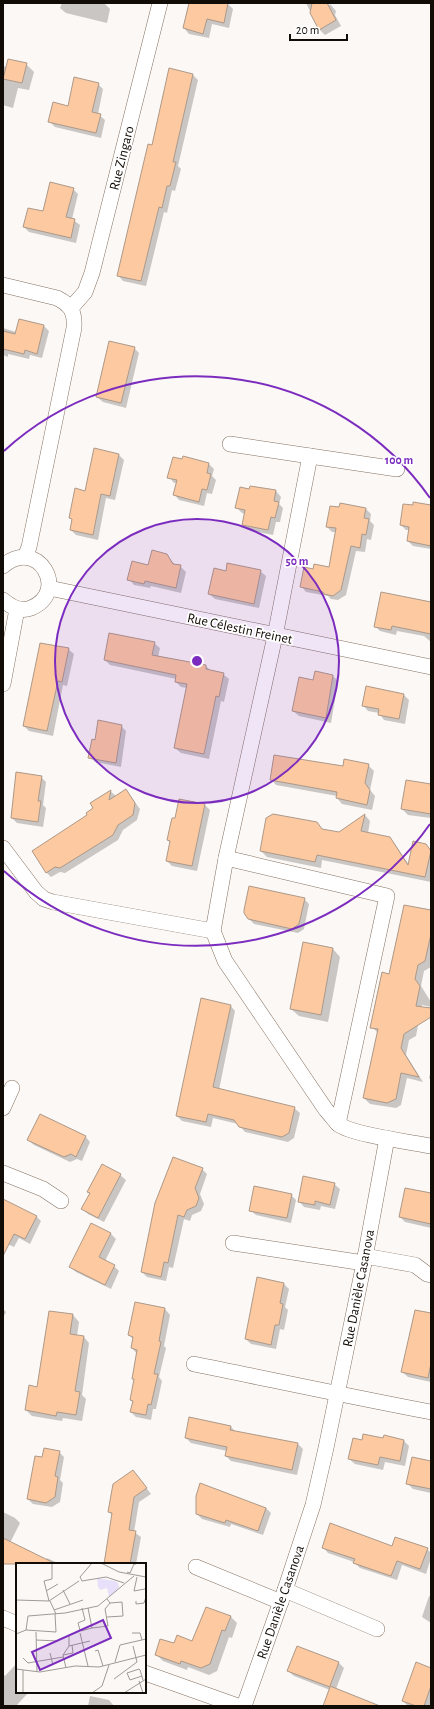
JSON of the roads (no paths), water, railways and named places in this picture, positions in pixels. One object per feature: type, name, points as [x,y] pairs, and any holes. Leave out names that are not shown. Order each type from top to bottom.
[{"type":"street","name":"Rue Zingaro","points":[[71,308],[85,292],[92,273],[160,3]]},
{"type":"street","points":[[3,285],[57,298],[65,302],[71,308],[75,316],[74,328],[51,442],[29,547],[25,556]]},
{"type":"street","points":[[230,444],[396,469]]},
{"type":"street","points":[[310,456],[275,636],[226,858],[213,931],[225,961],[326,1110],[338,1124],[350,1130],[431,1146]]},
{"type":"street","points":[[3,566],[9,560],[25,556],[37,561],[46,571],[49,579],[49,588],[45,598],[37,605],[27,609],[17,609],[8,605],[3,600]]},
{"type":"street","name":"Rue Célestin Freinet","points":[[49,588],[275,636],[431,667]]},
{"type":"street","points":[[3,684],[17,609]]},
{"type":"street","points":[[3,848],[36,892],[44,899],[53,902],[213,931]]},
{"type":"street","points":[[226,858],[387,896],[338,1124]]},
{"type":"street","points":[[3,1108],[12,1088]]},
{"type":"street","name":"Rue Danièle Casanova","points":[[244,1706],[313,1505],[365,1260],[387,1138]]},
{"type":"street","points":[[3,1173],[43,1189],[61,1201]]},
{"type":"street","points":[[233,1243],[416,1265],[427,1274],[431,1275]]},
{"type":"street","points":[[194,1364],[431,1412]]},
{"type":"street","points":[[196,1567],[377,1629]]},
{"type":"street","points":[[3,1618],[16,1624]]},
{"type":"street","points":[[146,1673],[238,1706]]}]
